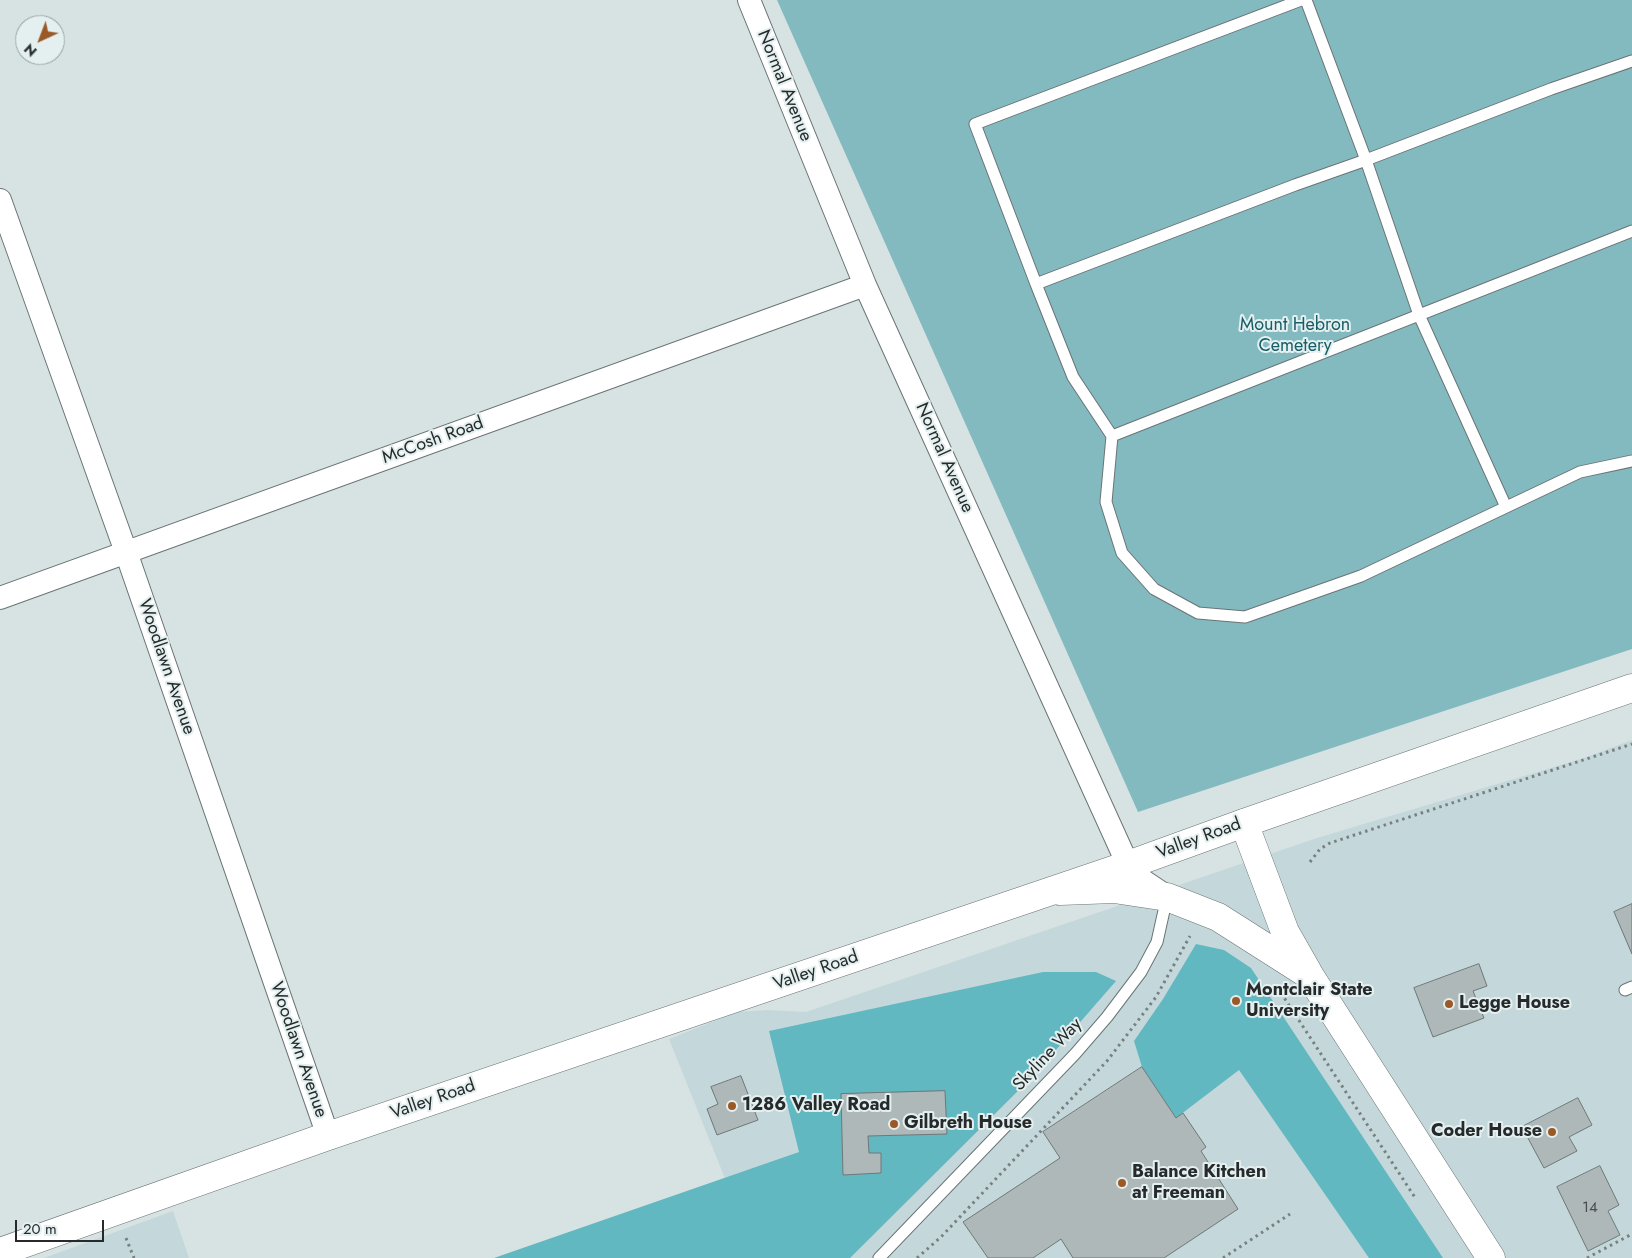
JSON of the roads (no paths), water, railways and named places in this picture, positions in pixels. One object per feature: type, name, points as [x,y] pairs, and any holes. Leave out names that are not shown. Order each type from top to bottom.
[{"type":"main road","name":"Valley Road","points":[[0,1252],[328,1136],[1128,865],[1244,822],[1632,688]]},
{"type":"main road","points":[[1244,822],[1285,932],[1310,976],[1491,1258]]},
{"type":"main road","points":[[1051,891],[1114,889],[1167,897],[1218,917],[1310,976]]},
{"type":"street","name":"Normal Avenue","points":[[749,0],[865,285],[1128,865],[1142,880],[1167,897]]},
{"type":"street","name":"Woodlawn Avenue","points":[[0,200],[126,552],[328,1136]]},
{"type":"street","name":"McCosh Road","points":[[0,598],[865,285]]},
{"type":"lane","points":[[1301,0],[975,124],[1073,377],[1112,436],[1106,502],[1122,552],[1154,590],[1198,613],[1245,617],[1361,576],[1580,472],[1632,462]]},
{"type":"lane","points":[[1306,0],[1366,160],[1419,315],[1506,507]]},
{"type":"lane","points":[[1036,284],[1551,89],[1632,61]]},
{"type":"lane","points":[[1112,436],[1632,230]]},
{"type":"lane","name":"Skyline Way","points":[[879,1258],[1075,1054],[1107,1017],[1141,972],[1157,942],[1167,897]]},
{"type":"place","name":"Montclair State University","points":[[1236,1001]]},
{"type":"place","name":"Legge House","points":[[1449,1004]]},
{"type":"place","name":"1286 Valley Road","points":[[732,1106]]},
{"type":"place","name":"Gilbreth House","points":[[894,1124]]},
{"type":"place","name":"Coder House","points":[[1552,1132]]},
{"type":"place","name":"Balance Kitchen at Freeman","points":[[1122,1183]]},
{"type":"park label","name":"Mount Hebron Cemetery","points":[[1295,336]]}]
